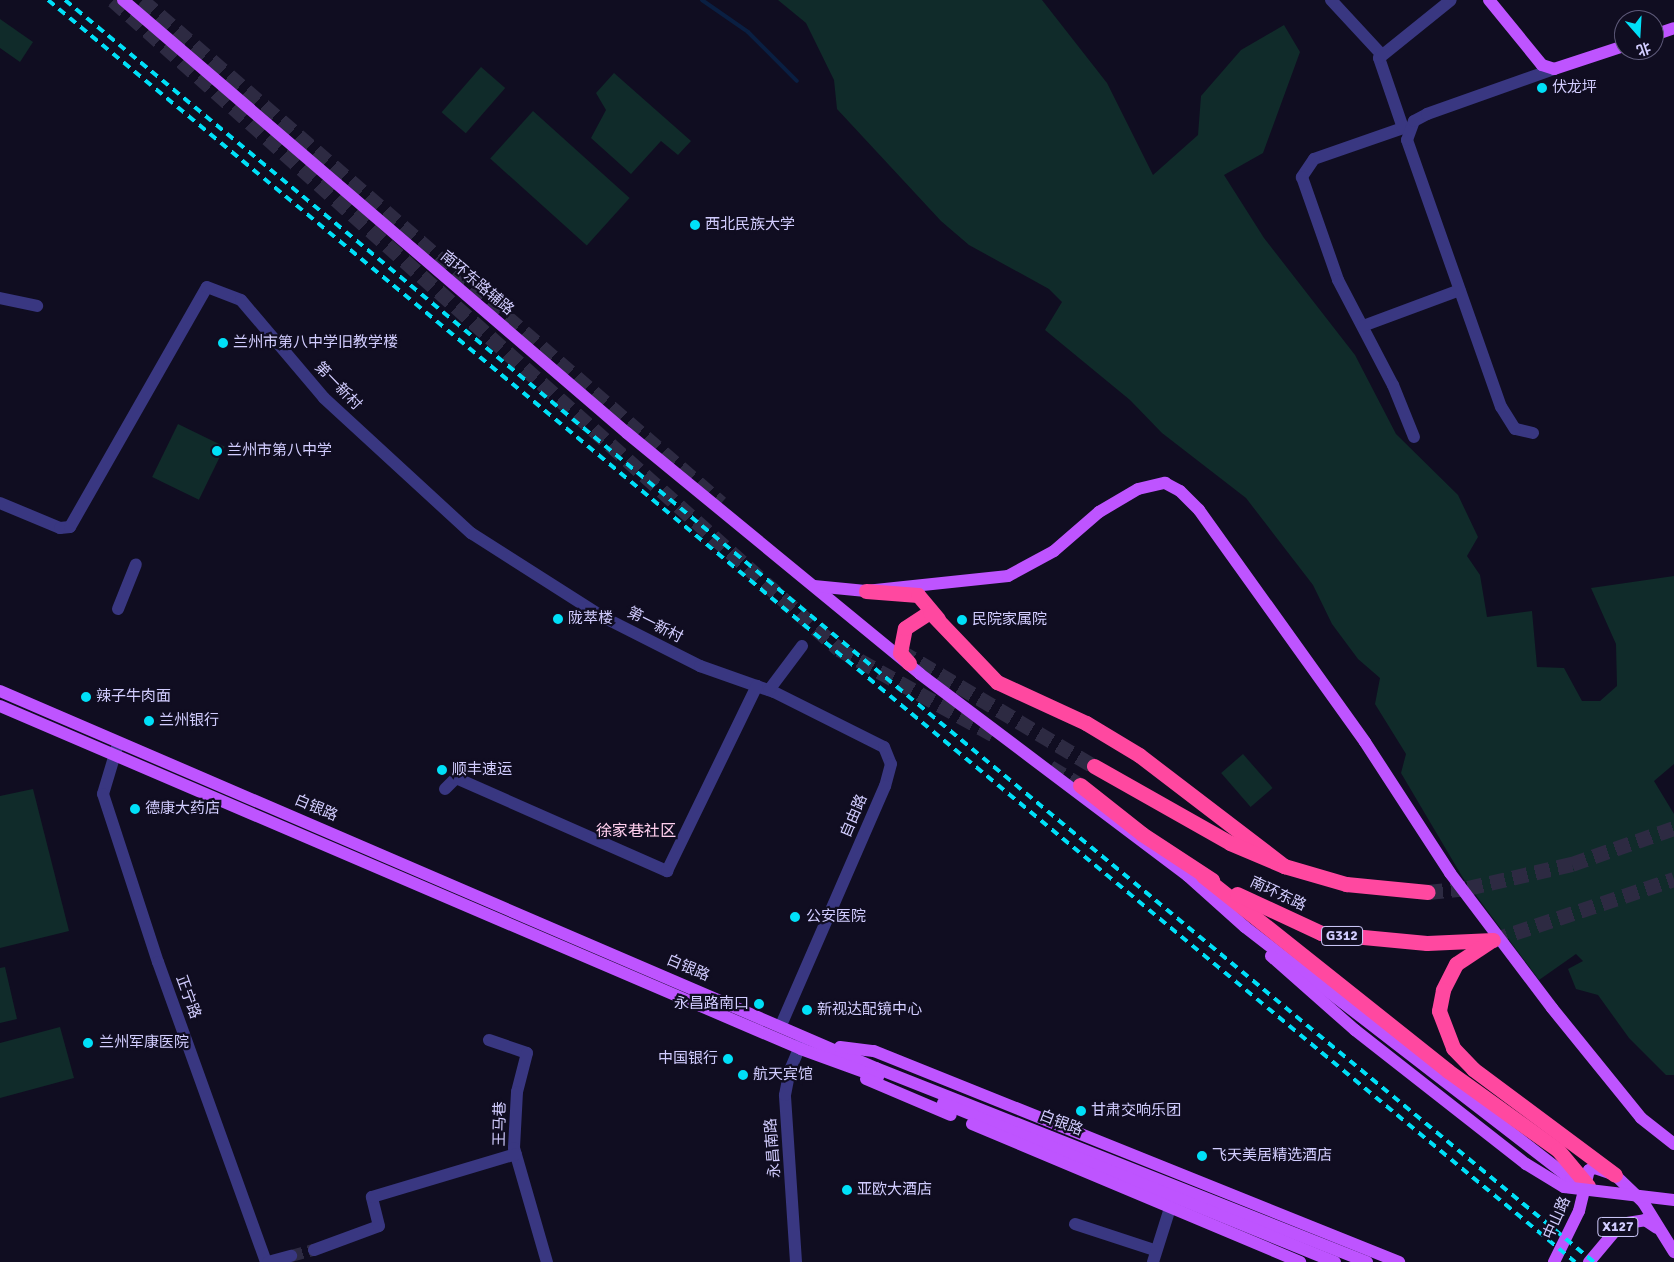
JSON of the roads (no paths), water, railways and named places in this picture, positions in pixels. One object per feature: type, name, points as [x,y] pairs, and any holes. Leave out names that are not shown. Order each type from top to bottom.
[{"type":"highway","points":[[866,591],[918,595],[997,682],[1086,723],[1138,755],[1284,866]]},
{"type":"highway","points":[[909,663],[900,653],[905,628],[930,612],[938,619]]},
{"type":"highway","name":"南环东路","points":[[1094,766],[1230,843],[1284,866],[1346,884],[1428,892]]},
{"type":"highway","name":"南环东路","points":[[1080,785],[1203,876],[1321,933],[1427,943],[1493,940],[1456,964],[1443,990],[1439,1011],[1453,1048],[1473,1069],[1614,1175]]},
{"type":"highway","points":[[1203,876],[1448,1071],[1558,1150],[1588,1186]]},
{"type":"main road","name":"南环东路辅路","points":[[123,0],[627,433],[1033,762],[1188,876],[1245,927]]},
{"type":"main road","points":[[1490,0],[1542,65],[1554,69],[1614,49]]},
{"type":"main road","points":[[814,586],[866,591],[1008,576],[1054,551],[1099,512],[1138,489],[1165,483],[1180,491],[1199,510],[1365,742],[1450,873],[1552,1008],[1641,1118],[1674,1144]]},
{"type":"main road","name":"白银路","points":[[0,691],[830,1046],[875,1072],[1335,1262]]},
{"type":"main road","name":"白银路","points":[[0,706],[801,1049],[826,1059],[875,1072],[1368,1262]]},
{"type":"main road","points":[[1245,927],[1251,937],[1355,1030],[1526,1164],[1564,1187],[1674,1200]]},
{"type":"main road","points":[[1245,927],[1571,1179],[1588,1186]]},
{"type":"main road","points":[[830,1046],[874,1051],[1399,1262]]},
{"type":"main road","points":[[826,1059],[1170,1208],[1300,1262]]},
{"type":"main road","name":"中山路","points":[[1554,1262],[1588,1186],[1589,1170],[1614,1175]]},
{"type":"main road","points":[[1614,1175],[1643,1202],[1659,1230]]},
{"type":"main road","name":"X127","points":[[1589,1262],[1621,1224],[1645,1220],[1659,1230],[1674,1252]]},
{"type":"street","points":[[1331,0],[1381,54],[1380,66],[1406,128],[1407,140],[1500,408],[1515,429],[1533,432]]},
{"type":"street","points":[[1381,54],[1451,0]]},
{"type":"street","points":[[1414,437],[1363,326],[1338,280],[1302,177],[1314,159],[1406,128],[1427,114],[1554,69]]},
{"type":"street","name":"第一新村","points":[[0,503],[60,528],[77,520],[207,287],[241,300],[324,398],[471,533],[603,618],[700,666],[763,688]]},
{"type":"street","points":[[1363,326],[1460,290]]},
{"type":"street","points":[[0,298],[37,306]]},
{"type":"street","points":[[118,608],[136,564]]},
{"type":"street","points":[[445,789],[456,778],[667,871],[763,688],[802,646]]},
{"type":"street","name":"自由路","points":[[763,688],[875,741],[891,764],[781,1025]]},
{"type":"street","name":"正宁路","points":[[119,741],[113,754],[104,794],[158,962],[267,1262]]},
{"type":"street","name":"永昌南路","points":[[796,1262],[785,1095],[790,1070],[801,1049],[805,1036]]},
{"type":"street","name":"王马巷","points":[[489,1040],[528,1053],[517,1092],[516,1154],[548,1262]]},
{"type":"street","points":[[314,1250],[379,1226],[372,1197],[516,1154]]},
{"type":"street","points":[[1075,1224],[1154,1256],[1170,1208]]},
{"type":"street","points":[[267,1262],[291,1256]]},
{"type":"waterway","points":[[702,0],[748,32],[797,81]]},
{"type":"tunnel","points":[[113,0],[839,649],[996,736]]},
{"type":"tunnel","points":[[142,0],[721,503]]},
{"type":"tunnel","points":[[900,651],[1094,766]]},
{"type":"tunnel","points":[[1050,767],[1080,785]]},
{"type":"tunnel","points":[[1428,892],[1468,888],[1572,864],[1674,828]]},
{"type":"tunnel","points":[[1493,940],[1674,879]]},
{"type":"tunnel","points":[[291,1256],[314,1250]]},
{"type":"railway","points":[[48,0],[1575,1262]]},
{"type":"railway","points":[[65,0],[1594,1262]]},
{"type":"place","name":"伏龙坪","points":[[1542,88]]},
{"type":"place","name":"西北民族大学","points":[[695,225]]},
{"type":"place","name":"兰州市第八中学旧教学楼","points":[[223,343]]},
{"type":"place","name":"兰州市第八中学","points":[[217,451]]},
{"type":"place","name":"陇萃楼","points":[[558,619]]},
{"type":"place","name":"民院家属院","points":[[962,620]]},
{"type":"place","name":"辣子牛肉面","points":[[86,697]]},
{"type":"place","name":"兰州银行","points":[[149,721]]},
{"type":"place","name":"顺丰速运","points":[[442,770]]},
{"type":"place","name":"德康大药店","points":[[135,809]]},
{"type":"place","name":"公安医院","points":[[795,917]]},
{"type":"place","name":"永昌路南口","points":[[759,1004]]},
{"type":"place","name":"新视达配镜中心","points":[[807,1010]]},
{"type":"place","name":"兰州军康医院","points":[[88,1043]]},
{"type":"place","name":"中国银行","points":[[728,1059]]},
{"type":"place","name":"航天宾馆","points":[[743,1075]]},
{"type":"place","name":"甘肃交响乐团","points":[[1081,1111]]},
{"type":"place","name":"飞天美居精选酒店","points":[[1202,1156]]},
{"type":"place","name":"亚欧大酒店","points":[[847,1190]]},
{"type":"district","name":"徐家巷社区","points":[[636,831]]}]
